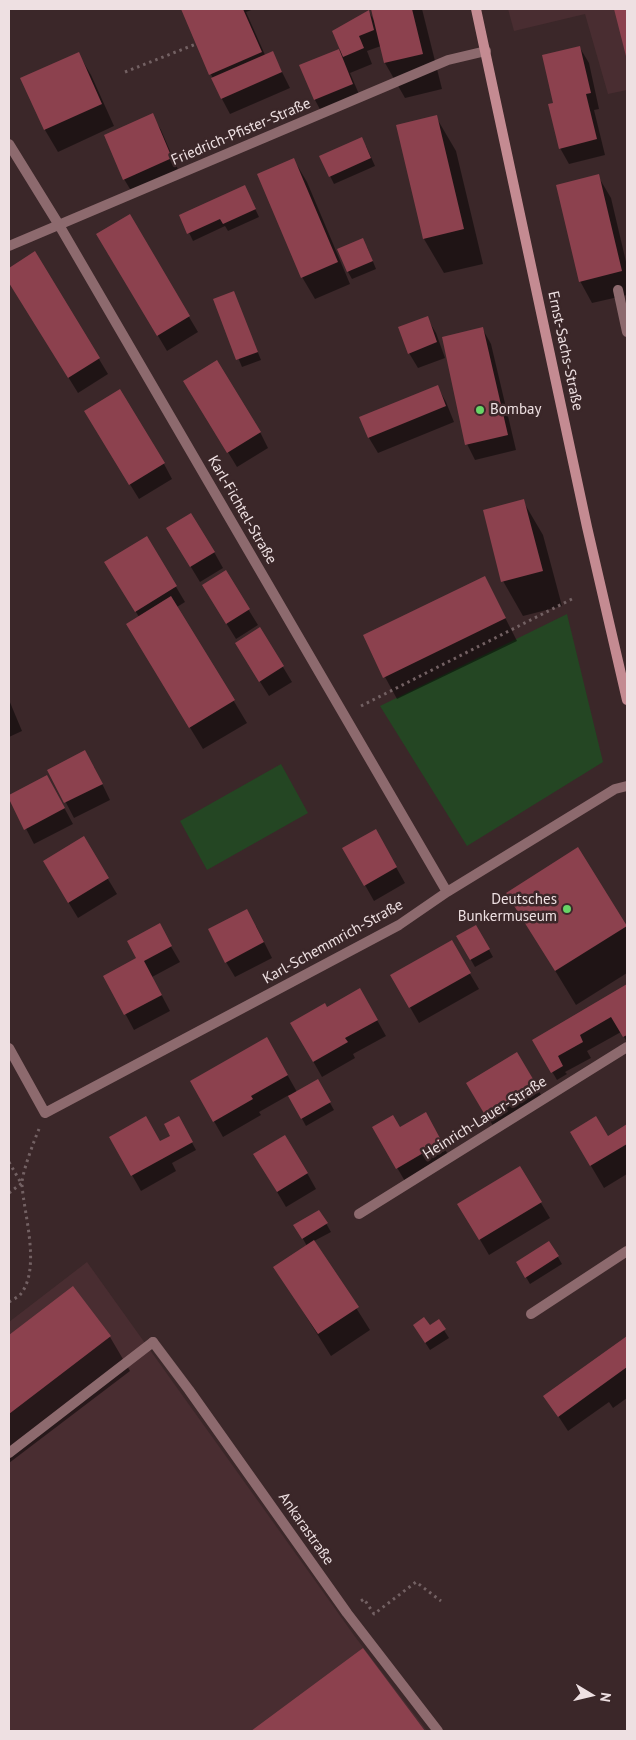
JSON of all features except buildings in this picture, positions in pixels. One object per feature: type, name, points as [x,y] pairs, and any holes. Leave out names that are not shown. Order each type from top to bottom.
[{"type":"main road","name":"Ernst-Sachs-Straße","points":[[476,9],[587,527],[627,700]]},
{"type":"street","name":"Friedrich-Pfister-Straße","points":[[9,246],[448,60],[486,51]]},
{"type":"street","name":"Karl-Fichtel-Straße","points":[[9,144],[59,224],[447,892]]},
{"type":"street","points":[[618,290],[627,332]]},
{"type":"street","name":"Karl-Schemmrich-Straße","points":[[46,1113],[399,925],[447,892],[616,789],[627,786]]},
{"type":"street","name":"Heinrich-Lauer-Straße","points":[[359,1214],[627,1047]]},
{"type":"street","points":[[9,1048],[46,1113]]},
{"type":"street","points":[[531,1314],[627,1251]]},
{"type":"street","name":"Ankarastraße","points":[[9,1453],[153,1342],[347,1612],[438,1731]]},
{"type":"path","points":[[125,72],[196,44]]},
{"type":"path","points":[[344,714],[572,599]]},
{"type":"path","points":[[9,1192],[22,1183],[46,1113]]},
{"type":"path","points":[[9,1162],[22,1183],[28,1222],[30,1262],[27,1281],[19,1296],[9,1302]]},
{"type":"path","points":[[374,1614],[416,1582],[441,1601]]},
{"type":"shaded area","points":[[508,9],[627,9],[627,90],[608,94],[585,14],[514,31]]},
{"type":"shaded area","points":[[87,1262],[356,1638],[427,1731],[9,1731],[9,1322]]},
{"type":"green space","points":[[567,614],[603,762],[467,846],[380,706]]},
{"type":"green space","points":[[281,764],[308,813],[207,870],[180,821]]},
{"type":"place","name":"Bombay","points":[[480,410]]},
{"type":"place","name":"Deutsches Bunkermuseum","points":[[567,909]]}]
